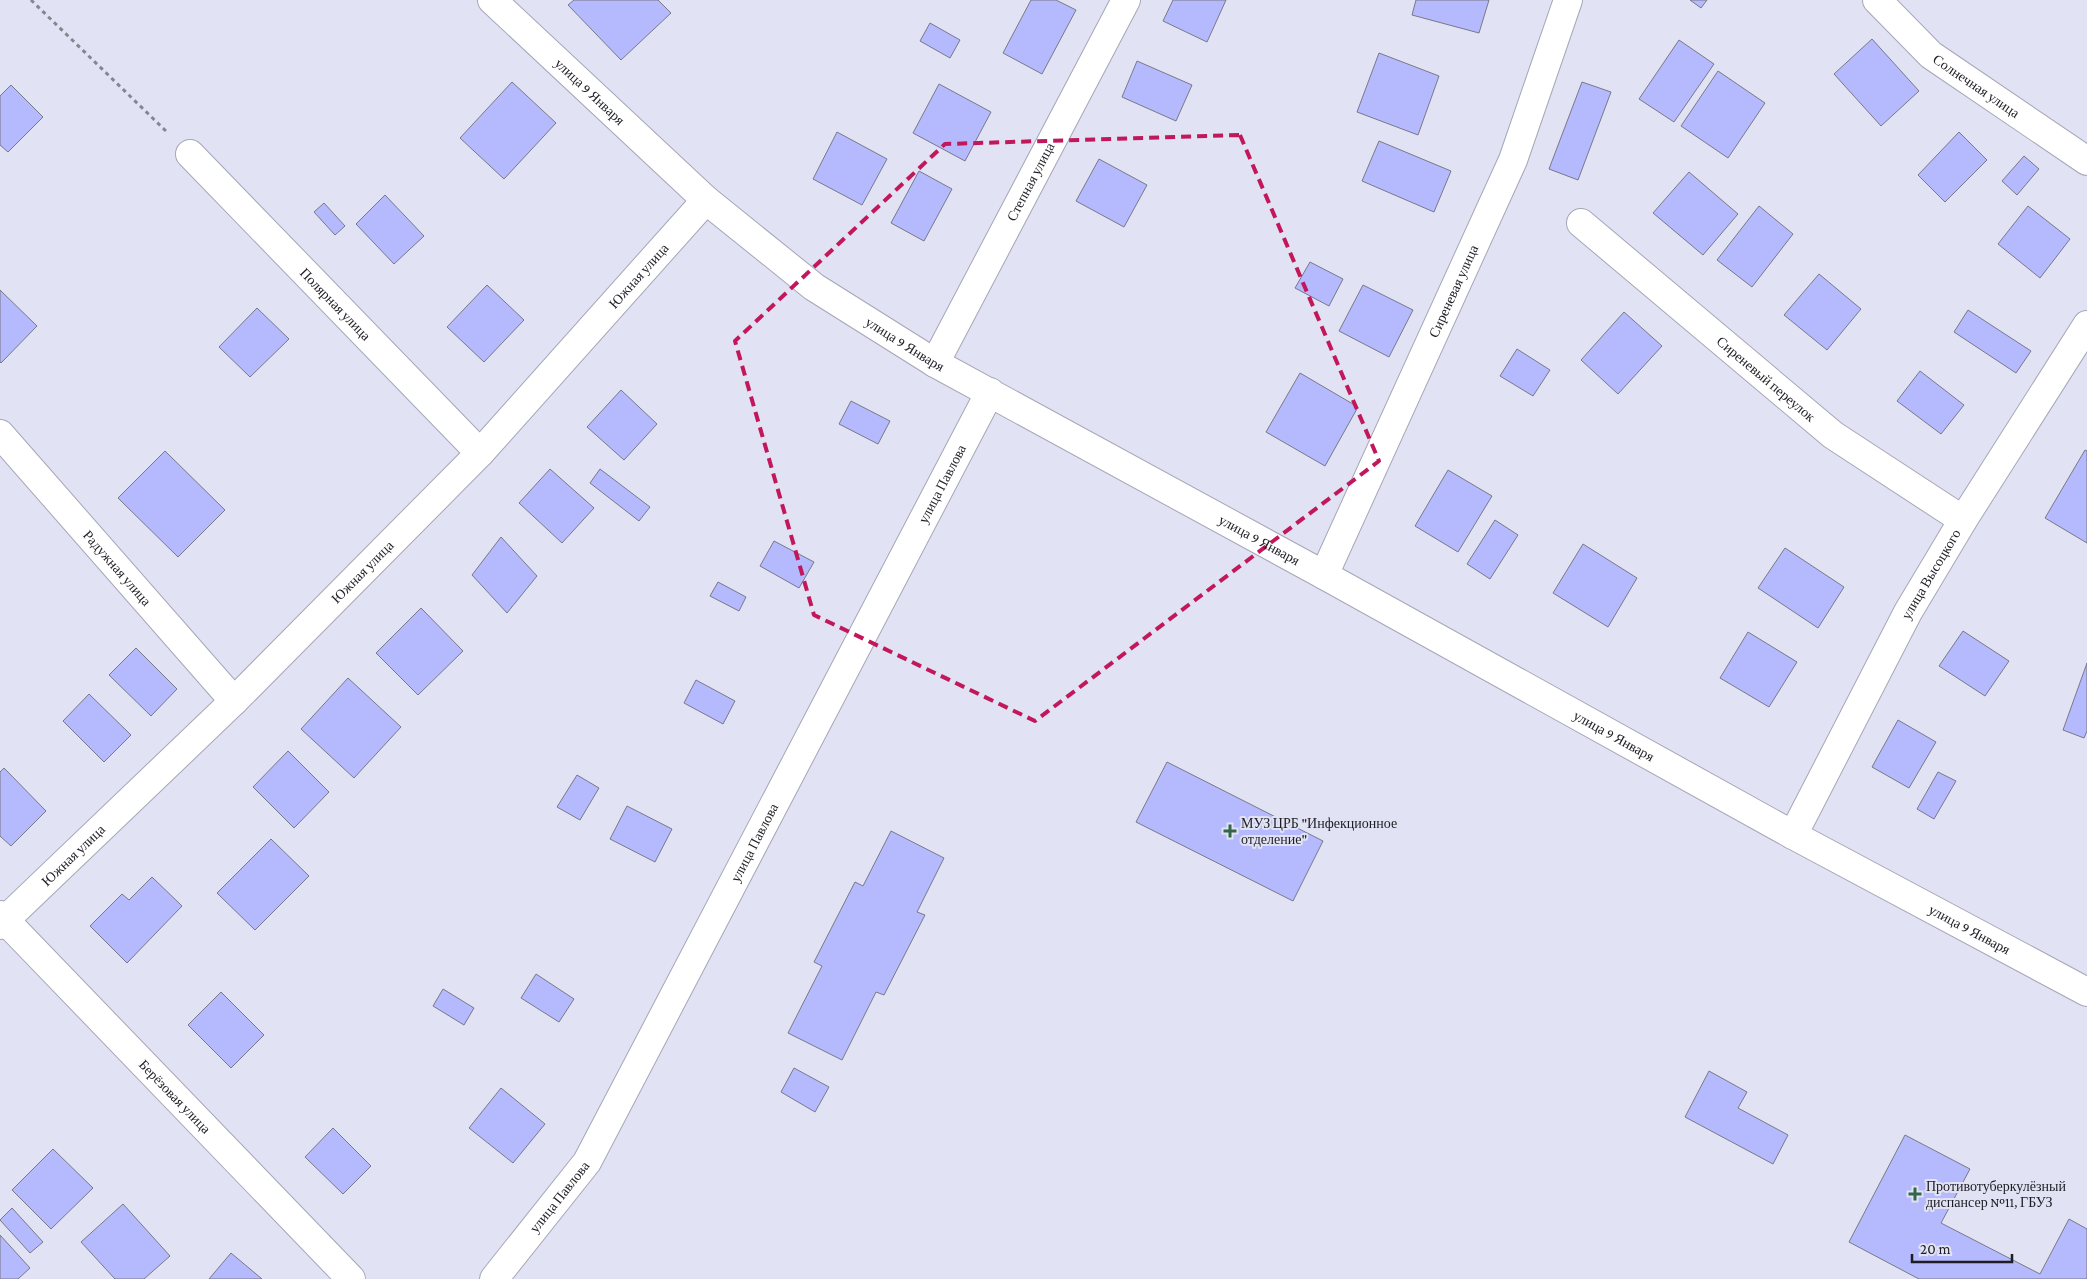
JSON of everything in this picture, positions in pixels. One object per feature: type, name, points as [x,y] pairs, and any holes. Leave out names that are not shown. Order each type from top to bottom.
[{"type":"street","name":"улица 9 Января","points":[[492,0],[706,200],[814,286],[935,363],[1324,575],[1793,835],[2087,992]]},
{"type":"street","name":"Степная улица","points":[[935,363],[1126,0]]},
{"type":"street","name":"Сиреневая улица","points":[[1324,575],[1513,160],[1568,0]]},
{"type":"street","name":"Солнечная улица","points":[[1877,0],[1931,55],[2087,161]]},
{"type":"street","name":"Полярная улица","points":[[190,154],[480,453]]},
{"type":"street","name":"Южная улица","points":[[2,920],[234,701],[480,453],[706,200]]},
{"type":"street","name":"Сиреневый переулок","points":[[1581,223],[1833,435],[1963,520]]},
{"type":"street","name":"улица Высоцкого","points":[[1793,835],[1908,612],[1963,520],[2087,325]]},
{"type":"street","name":"улица Павлова","points":[[494,1279],[587,1162],[990,392]]},
{"type":"street","name":"Радужная улица","points":[[0,434],[234,701]]},
{"type":"street","name":"Берёзовая улица","points":[[2,920],[351,1279]]},
{"type":"path","points":[[31,0],[190,154]]},
{"type":"highlighted area","points":[[1240,135],[1379,461],[1035,721],[814,615],[735,341],[945,144]]},
{"type":"building","points":[[574,0],[658,0],[671,13],[621,60],[568,5]]},
{"type":"building","points":[[1031,0],[1056,0],[1076,10],[1042,74],[1003,53]]},
{"type":"building","points":[[1173,0],[1226,0],[1207,42],[1163,21]]},
{"type":"building","points":[[1416,0],[1489,0],[1479,33],[1412,15]]},
{"type":"building","points":[[1690,0],[1707,0],[1701,8]]},
{"type":"building","points":[[930,23],[960,40],[950,58],[920,41]]},
{"type":"building","points":[[1872,39],[1919,91],[1881,126],[1834,74]]},
{"type":"building","points":[[1679,40],[1714,64],[1674,122],[1639,99]]},
{"type":"building","points":[[1379,53],[1439,76],[1418,135],[1357,112]]},
{"type":"building","points":[[1137,61],[1192,85],[1176,121],[1122,97]]},
{"type":"building","points":[[1718,71],[1765,103],[1728,158],[1681,126]]},
{"type":"building","points":[[512,82],[556,123],[504,179],[460,138]]},
{"type":"building","points":[[1582,82],[1611,92],[1578,180],[1549,169]]},
{"type":"building","points":[[939,84],[991,112],[965,161],[913,133]]},
{"type":"building","points":[[11,85],[43,117],[8,152],[0,145],[0,96]]},
{"type":"building","points":[[837,132],[887,159],[862,205],[813,179]]},
{"type":"building","points":[[1959,132],[1987,160],[1945,202],[1918,175]]},
{"type":"building","points":[[1379,141],[1451,171],[1434,212],[1362,181]]},
{"type":"building","points":[[2024,156],[2039,169],[2017,195],[2002,181]]},
{"type":"building","points":[[1099,159],[1147,185],[1124,227],[1076,201]]},
{"type":"building","points":[[919,171],[952,189],[924,241],[891,223]]},
{"type":"building","points":[[1689,172],[1738,214],[1703,255],[1653,213]]},
{"type":"building","points":[[385,195],[424,236],[394,264],[356,224]]},
{"type":"building","points":[[324,203],[345,226],[335,235],[314,212]]},
{"type":"building","points":[[1759,206],[1793,234],[1752,287],[1717,260]]},
{"type":"building","points":[[2028,206],[2070,239],[2040,278],[1998,244]]},
{"type":"building","points":[[1310,262],[1343,279],[1329,306],[1295,288]]},
{"type":"building","points":[[1819,274],[1861,309],[1827,350],[1784,315]]},
{"type":"building","points":[[487,285],[524,320],[484,362],[447,327]]},
{"type":"building","points":[[1363,285],[1413,310],[1389,357],[1339,331]]},
{"type":"building","points":[[0,290],[37,326],[1,363],[0,362]]},
{"type":"building","points":[[257,308],[289,339],[250,377],[219,347]]},
{"type":"building","points":[[1968,310],[2031,351],[2016,373],[1954,332]]},
{"type":"building","points":[[1624,312],[1662,346],[1618,394],[1581,360]]},
{"type":"building","points":[[1517,349],[1550,370],[1533,396],[1500,376]]},
{"type":"building","points":[[1920,371],[1964,405],[1941,434],[1897,401]]},
{"type":"building","points":[[1300,373],[1358,407],[1325,466],[1266,432]]},
{"type":"building","points":[[621,390],[657,424],[624,460],[587,427]]},
{"type":"building","points":[[851,401],[890,421],[878,444],[839,424]]},
{"type":"building","points":[[2085,450],[2087,451],[2087,543],[2045,518]]},
{"type":"building","points":[[165,451],[225,510],[178,557],[118,498]]},
{"type":"building","points":[[550,469],[594,508],[562,543],[519,503]]},
{"type":"building","points":[[600,469],[650,507],[639,521],[590,483]]},
{"type":"building","points":[[1448,470],[1492,496],[1458,552],[1415,526]]},
{"type":"building","points":[[1495,520],[1518,535],[1490,579],[1467,564]]},
{"type":"building","points":[[501,537],[537,576],[507,613],[472,575]]},
{"type":"building","points":[[774,541],[814,562],[799,588],[760,566]]},
{"type":"building","points":[[1583,544],[1637,578],[1608,627],[1553,593]]},
{"type":"building","points":[[1785,548],[1844,587],[1818,628],[1758,588]]},
{"type":"building","points":[[718,582],[746,597],[739,611],[710,596]]},
{"type":"building","points":[[421,608],[463,651],[418,695],[376,653]]},
{"type":"building","points":[[1963,631],[2009,661],[1985,696],[1939,666]]},
{"type":"building","points":[[1748,632],[1797,662],[1769,707],[1720,678]]},
{"type":"building","points":[[136,648],[177,689],[151,716],[109,675]]},
{"type":"building","points":[[2087,663],[2087,731],[2084,738],[2063,730]]},
{"type":"building","points":[[348,678],[401,727],[354,778],[301,729]]},
{"type":"building","points":[[696,680],[735,701],[723,724],[684,703]]},
{"type":"building","points":[[89,694],[131,735],[104,762],[63,721]]},
{"type":"building","points":[[1898,720],[1936,742],[1909,788],[1872,767]]},
{"type":"building","points":[[288,751],[329,792],[294,828],[253,787]]},
{"type":"building","name":"МУЗ ЦРБ \"Инфекционное отделение\"","points":[[1167,762],[1323,841],[1293,901],[1136,822]]},
{"type":"building","points":[[4,768],[46,811],[11,846],[0,836],[0,772]]},
{"type":"building","points":[[1938,772],[1956,781],[1934,819],[1917,809]]},
{"type":"building","points":[[577,775],[599,788],[580,820],[557,807]]},
{"type":"building","points":[[627,806],[672,829],[655,862],[610,839]]},
{"type":"building","points":[[891,831],[944,858],[917,912],[925,915],[884,995],[876,992],[842,1060],[788,1033],[822,966],[814,962],[855,882],[863,886]]},
{"type":"building","points":[[271,839],[309,876],[255,930],[217,893]]},
{"type":"building","points":[[152,877],[182,906],[127,963],[90,926],[122,894],[129,900]]},
{"type":"building","points":[[536,974],[574,999],[559,1022],[521,998]]},
{"type":"building","points":[[443,989],[474,1008],[464,1025],[433,1006]]},
{"type":"building","points":[[221,992],[264,1035],[231,1068],[188,1025]]},
{"type":"building","points":[[794,1068],[829,1087],[815,1112],[781,1092]]},
{"type":"building","points":[[1709,1071],[1747,1092],[1738,1108],[1788,1135],[1773,1164],[1685,1117]]},
{"type":"building","points":[[501,1088],[545,1124],[513,1163],[469,1128]]},
{"type":"building","points":[[333,1128],[371,1166],[343,1194],[305,1157]]},
{"type":"building","name":"Противотуберкулёзный диспансер №11, ГБУЗ","points":[[1905,1135],[1970,1169],[1941,1223],[2040,1274],[2069,1219],[2087,1229],[2087,1279],[1919,1279],[1849,1242]]},
{"type":"building","points":[[53,1149],[93,1188],[51,1229],[12,1190]]},
{"type":"building","points":[[123,1204],[170,1256],[144,1279],[115,1279],[81,1242]]},
{"type":"building","points":[[12,1208],[43,1242],[30,1253],[0,1220]]},
{"type":"building","points":[[0,1235],[30,1268],[18,1279],[0,1279]]},
{"type":"building","points":[[231,1253],[262,1279],[209,1279]]},
{"type":"place","name":"МУЗ ЦРБ \"Инфекционное отделение\"","points":[[1230,831]]},
{"type":"place","name":"Противотуберкулёзный диспансер №11, ГБУЗ","points":[[1915,1194]]}]
